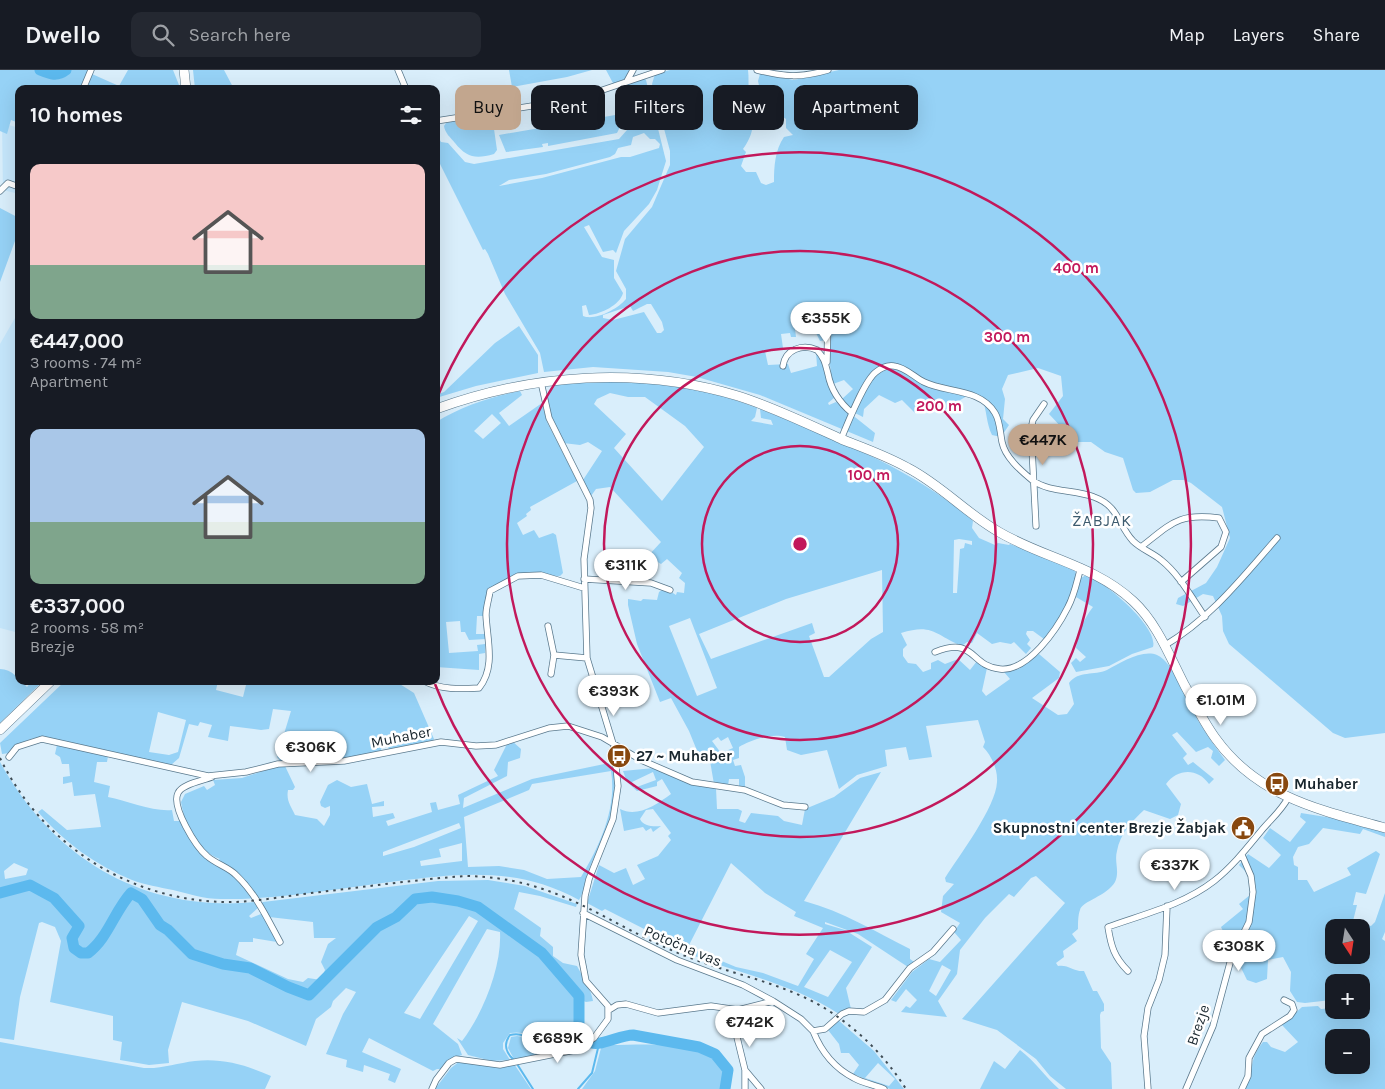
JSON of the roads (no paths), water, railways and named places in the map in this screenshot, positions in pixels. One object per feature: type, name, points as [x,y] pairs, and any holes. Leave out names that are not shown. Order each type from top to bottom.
[{"type":"street","points":[[85,85],[91,70]]},
{"type":"street","points":[[184,70],[186,85]]},
{"type":"street","points":[[398,70],[404,85]]},
{"type":"street","points":[[627,81],[633,70]]},
{"type":"street","points":[[440,120],[576,98],[601,92],[627,81],[662,70]]},
{"type":"street","points":[[757,70],[780,76],[809,75],[828,70]]},
{"type":"street","points":[[0,191],[8,183],[15,186]]},
{"type":"street","points":[[828,319],[828,374],[837,398],[852,413]]},
{"type":"street","points":[[783,366],[784,359],[792,350],[803,347],[817,350],[827,362]]},
{"type":"street","points":[[841,438],[852,413],[874,373],[893,366],[903,368],[924,382],[973,395],[988,404],[999,422],[1002,444],[1006,453],[1033,480],[1043,486],[1094,497],[1105,503],[1122,521],[1133,541],[1163,560],[1205,617]]},
{"type":"street","points":[[440,408],[515,386],[541,382],[607,377],[689,384],[739,397],[909,468],[1010,538],[1101,577],[1134,602],[1145,614],[1164,646],[1205,723],[1239,765],[1288,798],[1314,809],[1385,828]]},
{"type":"street","points":[[432,1089],[440,1074],[456,1059],[500,1065],[575,1050],[594,1038],[606,1024],[609,1010],[603,1000],[590,987],[583,974],[581,955],[589,879],[614,819],[618,786],[613,744],[587,658],[584,559],[591,514],[590,500],[549,418],[541,382]]},
{"type":"street","points":[[1036,526],[1030,429],[1033,420],[1044,404]]},
{"type":"street","points":[[1141,547],[1173,522],[1184,517],[1219,518],[1226,532],[1221,547],[1181,582]]},
{"type":"street","points":[[1164,646],[1205,617],[1232,590],[1277,538]]},
{"type":"street","points":[[935,652],[951,646],[967,650],[987,665],[1001,669],[1016,668],[1027,661],[1038,650],[1068,608],[1081,567]]},
{"type":"street","points":[[431,685],[435,687],[464,689],[479,688],[487,678],[490,655],[486,612],[490,591],[518,576],[541,575],[584,588]]},
{"type":"street","points":[[584,579],[651,583],[670,590]]},
{"type":"street","points":[[548,626],[554,655],[551,674]]},
{"type":"street","points":[[554,655],[587,658]]},
{"type":"street","points":[[0,730],[47,685]]},
{"type":"street","name":"Muhaber","points":[[9,757],[17,748],[42,739],[208,776],[246,772],[278,764],[344,761],[441,742],[476,746],[496,745],[549,728],[568,726],[588,731],[662,771],[692,782],[746,790],[783,805],[805,807]]},
{"type":"street","name":"Muhaber","points":[[218,775],[182,788],[176,800],[193,840],[208,856],[235,874],[258,900],[280,942]]},
{"type":"street","points":[[1128,971],[1116,959],[1112,950],[1108,927],[1168,906],[1214,881],[1242,855],[1271,818],[1280,812],[1288,798]]},
{"type":"street","name":"Brezje","points":[[1186,1089],[1213,1026],[1231,959],[1249,922],[1253,892],[1251,876],[1242,855]]},
{"type":"street","points":[[1148,1089],[1144,1036],[1148,1008],[1159,980],[1165,955],[1168,906]]},
{"type":"street","name":"Potočna vas","points":[[584,913],[677,960],[735,981],[773,1001],[801,1019],[813,1031],[820,1048],[834,1064],[854,1079],[884,1089]]},
{"type":"street","points":[[813,1031],[825,1029],[838,1017],[849,1012],[864,1012],[886,1000],[910,968],[933,952],[953,929]]},
{"type":"street","points":[[1242,1089],[1248,1076],[1249,1058],[1262,1034],[1290,1016],[1294,1010],[1292,1004],[1284,1000]]},
{"type":"street","points":[[609,1010],[617,1005],[626,1004],[658,1013],[711,1006],[738,1010],[773,1001]]},
{"type":"street","points":[[738,1010],[735,1029],[745,1070],[745,1089]]},
{"type":"street","points":[[745,1070],[761,1089]]},
{"type":"waterway","points":[[40,70],[50,74],[66,70]]},
{"type":"waterway","points":[[0,893],[30,885],[54,898],[79,926],[72,938],[74,948],[81,953],[88,953],[101,940],[131,893],[142,899],[160,925],[168,930],[192,954],[223,964],[250,968],[309,995],[377,927],[396,917],[415,899],[432,897],[458,901],[478,907],[542,953],[579,996],[579,1026],[592,1043],[596,1044],[633,1035],[699,1047],[715,1054],[728,1070],[725,1089]]},
{"type":"waterway","points":[[514,1060],[506,1048],[510,1035],[521,1035],[540,1044],[547,1045],[568,1041],[583,1031]]},
{"type":"waterway","points":[[578,1089],[592,1073],[599,1044]]},
{"type":"waterway","points":[[517,1064],[533,1089]]},
{"type":"railway","points":[[0,758],[19,790],[41,819],[67,844],[96,864],[128,881],[162,893],[198,900],[235,902],[465,876],[498,878],[528,885],[581,905],[688,957],[776,986],[810,1000],[838,1017],[871,1044],[906,1089]]},
{"type":"place","name":"27 ~ Muhaber","points":[[619,756]]},
{"type":"place","name":"Muhaber","points":[[1277,784]]},
{"type":"place","name":"Skupnostni center Brezje Žabjak","points":[[1243,828]]},
{"type":"district","name":"ŽABJAK","points":[[1102,520]]}]
